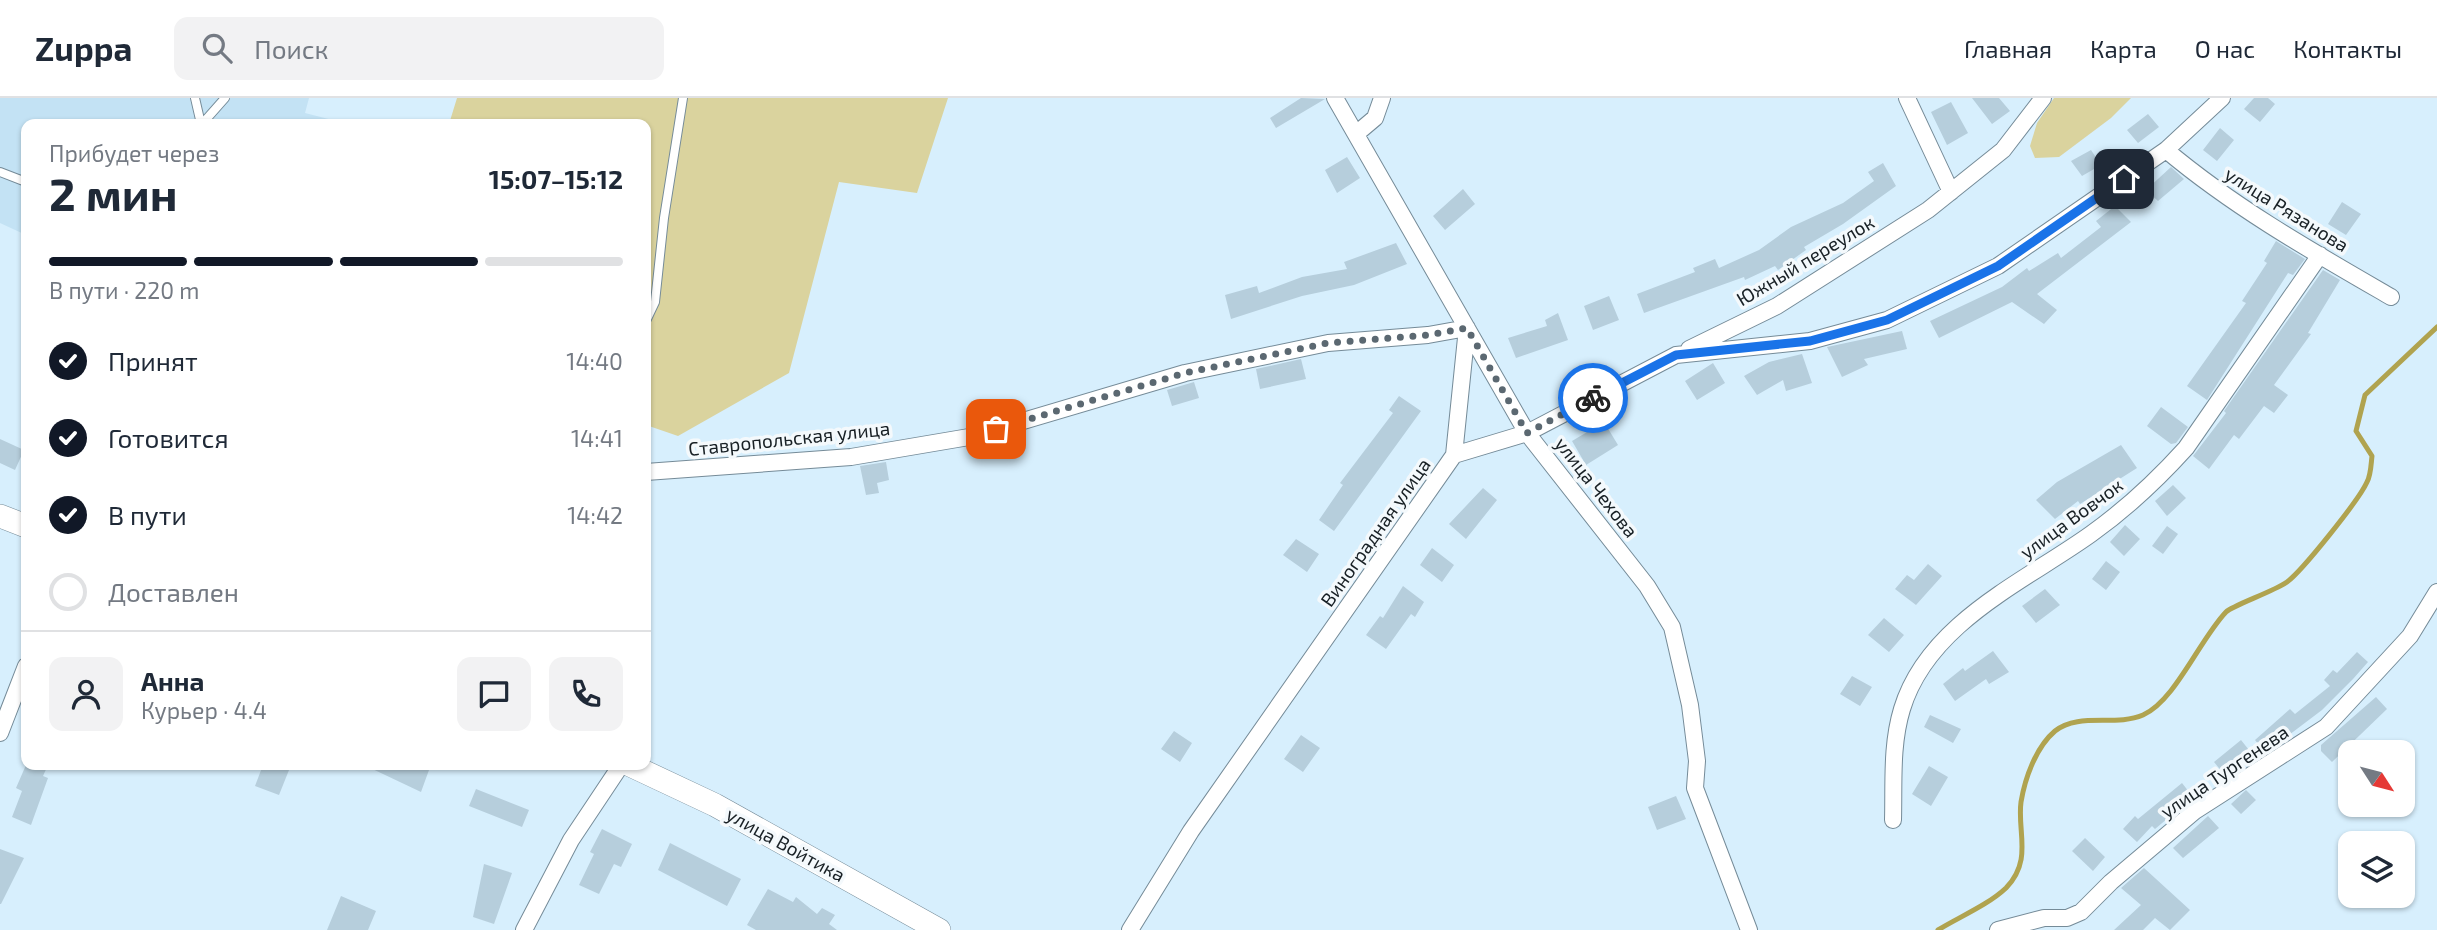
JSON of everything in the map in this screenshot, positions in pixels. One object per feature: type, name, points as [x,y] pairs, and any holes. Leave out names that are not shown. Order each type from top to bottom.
[{"type":"main road","points":[[0,516],[21,524]]},
{"type":"main road","name":"улица Войтика","points":[[640,770],[726,811],[939,930]]},
{"type":"street","name":"улица Чехова","points":[[1335,98],[1527,433],[1647,586],[1672,627],[1690,705],[1697,761],[1695,788],[1749,930]]},
{"type":"street","points":[[1356,134],[1374,118],[1382,98]]},
{"type":"street","points":[[1907,98],[1951,192]]},
{"type":"street","name":"Южный переулок","points":[[1676,355],[1777,306],[1928,210],[2003,150],[2043,98]]},
{"type":"street","name":"Виноградная улица","points":[[1130,930],[1191,831],[1454,455],[1527,433],[1676,355],[1810,341],[1887,320],[1998,266],[2166,149],[2222,98]]},
{"type":"street","name":"улица Рязанова","points":[[2166,149],[2203,181],[2320,256],[2391,297]]},
{"type":"street","name":"улица Вовчок","points":[[1893,820],[1895,739],[1903,706],[1925,664],[1944,641],[1993,599],[2093,533],[2162,475],[2186,448],[2320,256]]},
{"type":"street","points":[[1454,455],[1467,328]]},
{"type":"street","name":"Ставропольская улица","points":[[651,472],[851,457],[969,437],[1185,373],[1328,343],[1428,335],[1467,328]]},
{"type":"street","name":"улица Тургенева","points":[[1998,930],[2044,918],[2067,918],[2081,912],[2111,882],[2195,811],[2326,727],[2410,636],[2437,592]]},
{"type":"street","points":[[0,733],[21,679]]},
{"type":"street","points":[[524,930],[571,841],[618,770]]},
{"type":"lane","points":[[195,98],[201,119]]},
{"type":"lane","points":[[206,119],[225,98]]},
{"type":"lane","points":[[651,310],[655,302],[664,218],[683,98]]},
{"type":"lane","points":[[0,172],[21,180]]},
{"type":"shaded area","points":[[0,98],[309,98],[305,113],[328,119],[21,119],[21,233],[0,223]]},
{"type":"shaded area","points":[[457,98],[948,98],[917,193],[839,182],[789,373],[678,436],[651,427],[651,119],[451,119]]},
{"type":"shaded area","points":[[2054,98],[2131,98],[2111,118],[2059,157],[2035,158],[2030,146],[2037,123]]},
{"type":"building","points":[[1301,98],[1325,99],[1276,128],[1270,118]]},
{"type":"building","points":[[1972,98],[1999,98],[2010,111],[1992,124]]},
{"type":"building","points":[[2254,98],[2268,98],[2275,104],[2260,122],[2244,109]]},
{"type":"building","points":[[1951,102],[1968,133],[1947,145],[1931,112]]},
{"type":"building","points":[[2148,114],[2159,127],[2138,143],[2127,130]]},
{"type":"building","points":[[2220,128],[2234,140],[2217,161],[2203,150]]},
{"type":"building","points":[[2091,150],[2101,165],[2082,176],[2071,161]]},
{"type":"building","points":[[1347,157],[1360,178],[1337,193],[1325,170]]},
{"type":"building","points":[[1883,163],[1896,186],[1843,224],[1804,247],[1806,250],[1778,270],[1775,266],[1745,280],[1744,277],[1644,313],[1637,294],[1695,272],[1693,268],[1715,259],[1719,268],[1759,250],[1791,227],[1843,203],[1874,181],[1868,172]]},
{"type":"building","points":[[2171,167],[2184,179],[2158,201],[2146,190]]},
{"type":"building","points":[[1463,189],[1475,204],[1445,230],[1433,216]]},
{"type":"building","points":[[2342,202],[2361,214],[2346,235],[2328,224]]},
{"type":"building","points":[[2115,206],[2131,222],[2037,294],[2057,310],[2044,324],[2012,302],[1939,338],[1930,321],[2002,287],[2027,268],[2029,271],[2058,253],[2061,258],[2101,227],[2096,221]]},
{"type":"building","points":[[2276,241],[2305,259],[2293,275],[2288,273],[2207,400],[2187,386],[2246,303],[2242,301],[2267,263],[2264,261]]},
{"type":"building","points":[[1396,243],[1407,264],[1354,285],[1302,296],[1231,319],[1225,295],[1257,286],[1259,293],[1302,277],[1347,269],[1344,262]]},
{"type":"building","points":[[2323,270],[2340,280],[2308,333],[2311,334],[2274,385],[2288,395],[2274,413],[2264,406],[2239,439],[2234,435],[2209,469],[2193,456],[2226,413],[2224,411]]},
{"type":"building","points":[[1609,296],[1619,320],[1593,330],[1584,306]]},
{"type":"building","points":[[1558,313],[1568,340],[1516,358],[1508,338],[1547,326],[1545,320]]},
{"type":"building","points":[[1902,331],[1907,349],[1864,359],[1868,365],[1842,377],[1827,347]]},
{"type":"building","points":[[1802,354],[1812,383],[1786,391],[1783,380],[1757,395],[1744,376],[1769,362]]},
{"type":"building","points":[[1301,359],[1306,379],[1260,389],[1256,369]]},
{"type":"building","points":[[1713,363],[1725,383],[1697,400],[1685,381]]},
{"type":"building","points":[[1194,382],[1199,398],[1172,406],[1167,390]]},
{"type":"building","points":[[1399,396],[1421,411],[1334,531],[1319,520],[1343,485],[1340,483],[1393,413],[1389,410]]},
{"type":"building","points":[[2161,407],[2188,427],[2176,443],[2171,444],[2147,426]]},
{"type":"building","points":[[1604,422],[1618,445],[1586,465],[1572,441]]},
{"type":"building","points":[[0,439],[21,449],[21,457],[15,470],[0,463]]},
{"type":"building","points":[[2121,445],[2137,468],[2080,504],[2078,501],[2055,519],[2036,500],[2057,482]]},
{"type":"building","points":[[886,462],[889,480],[877,483],[879,493],[866,495],[860,466]]},
{"type":"building","points":[[2173,485],[2186,498],[2167,516],[2155,501]]},
{"type":"building","points":[[1483,488],[1497,500],[1466,539],[1449,524]]},
{"type":"building","points":[[2125,525],[2140,539],[2124,556],[2110,542]]},
{"type":"building","points":[[2167,526],[2178,534],[2163,554],[2152,546]]},
{"type":"building","points":[[1296,539],[1319,554],[1307,572],[1283,555]]},
{"type":"building","points":[[1432,548],[1454,565],[1442,582],[1420,565]]},
{"type":"building","points":[[2106,561],[2120,572],[2106,590],[2092,579]]},
{"type":"building","points":[[1928,564],[1942,576],[1916,605],[1895,589],[1907,575],[1914,580]]},
{"type":"building","points":[[1403,586],[1424,602],[1415,617],[1411,614],[1386,649],[1366,635],[1380,616],[1383,618]]},
{"type":"building","points":[[2045,589],[2060,605],[2036,623],[2022,606]]},
{"type":"building","points":[[1884,618],[1904,635],[1889,652],[1868,635]]},
{"type":"building","points":[[1993,651],[2009,672],[1989,684],[1986,679],[1955,701],[1943,684],[1963,668],[1965,671]]},
{"type":"building","points":[[2357,652],[2368,662],[2353,679],[2322,710],[2265,753],[2255,740],[2290,709],[2295,714],[2330,686],[2324,680],[2333,670],[2337,673]]},
{"type":"building","points":[[1852,676],[1872,687],[1860,706],[1840,694]]},
{"type":"building","points":[[2376,697],[2387,709],[2355,740],[2338,740],[2338,756],[2332,762],[2321,751],[2321,745]]},
{"type":"building","points":[[1930,715],[1961,729],[1953,743],[1924,727]]},
{"type":"building","points":[[1174,731],[1192,743],[1180,762],[1161,749]]},
{"type":"building","points":[[1301,735],[1320,748],[1303,772],[1284,759]]},
{"type":"building","points":[[2241,740],[2253,755],[2230,774],[2226,770],[2223,773],[2214,762]]},
{"type":"building","points":[[1929,766],[1948,777],[1931,806],[1912,794]]},
{"type":"building","points":[[24,770],[46,770],[43,776],[48,778],[31,825],[12,817],[22,791],[16,788]]},
{"type":"building","points":[[261,770],[289,770],[279,795],[255,786]]},
{"type":"building","points":[[375,770],[429,770],[421,792]]},
{"type":"building","points":[[2182,783],[2193,797],[2155,829],[2152,826],[2137,842],[2123,829],[2135,816],[2138,819]]},
{"type":"building","points":[[476,789],[529,810],[522,827],[469,806]]},
{"type":"building","points":[[2246,790],[2256,800],[2241,814],[2231,804]]},
{"type":"building","points":[[1676,796],[1686,819],[1657,830],[1648,807]]},
{"type":"building","points":[[2208,816],[2219,828],[2183,858],[2173,848]]},
{"type":"building","points":[[602,829],[632,844],[621,867],[614,864],[599,894],[579,885],[594,854],[590,852]]},
{"type":"building","points":[[2085,838],[2105,857],[2093,871],[2072,851]]},
{"type":"building","points":[[670,843],[741,879],[727,906],[658,870]]},
{"type":"building","points":[[0,849],[24,858],[1,904],[0,904]]},
{"type":"building","points":[[484,864],[512,873],[494,924],[473,917]]},
{"type":"building","points":[[2144,868],[2190,910],[2170,930],[2155,918],[2143,930],[2114,930],[2141,905],[2121,888]]},
{"type":"building","points":[[768,889],[793,902],[796,897],[817,914],[822,908],[835,915],[829,924],[837,930],[756,930],[747,925]]},
{"type":"building","points":[[341,896],[376,911],[368,930],[327,930]]},
{"type":"waterway","points":[[1938,930],[1991,900],[2006,888],[2014,877],[2022,856],[2020,813],[2023,793],[2032,764],[2048,738],[2065,725],[2075,722],[2121,720],[2143,715],[2155,708],[2166,697],[2226,612],[2287,582],[2317,550],[2353,504],[2369,476],[2372,456],[2356,431],[2365,395],[2437,327]]},
{"type":"way so far","points":[[996,429],[1185,373],[1328,343],[1428,335],[1467,328],[1527,433],[1593,398]]},
{"type":"route","points":[[1593,398],[1676,355],[1810,341],[1887,320],[1998,266],[2124,179]]}]
